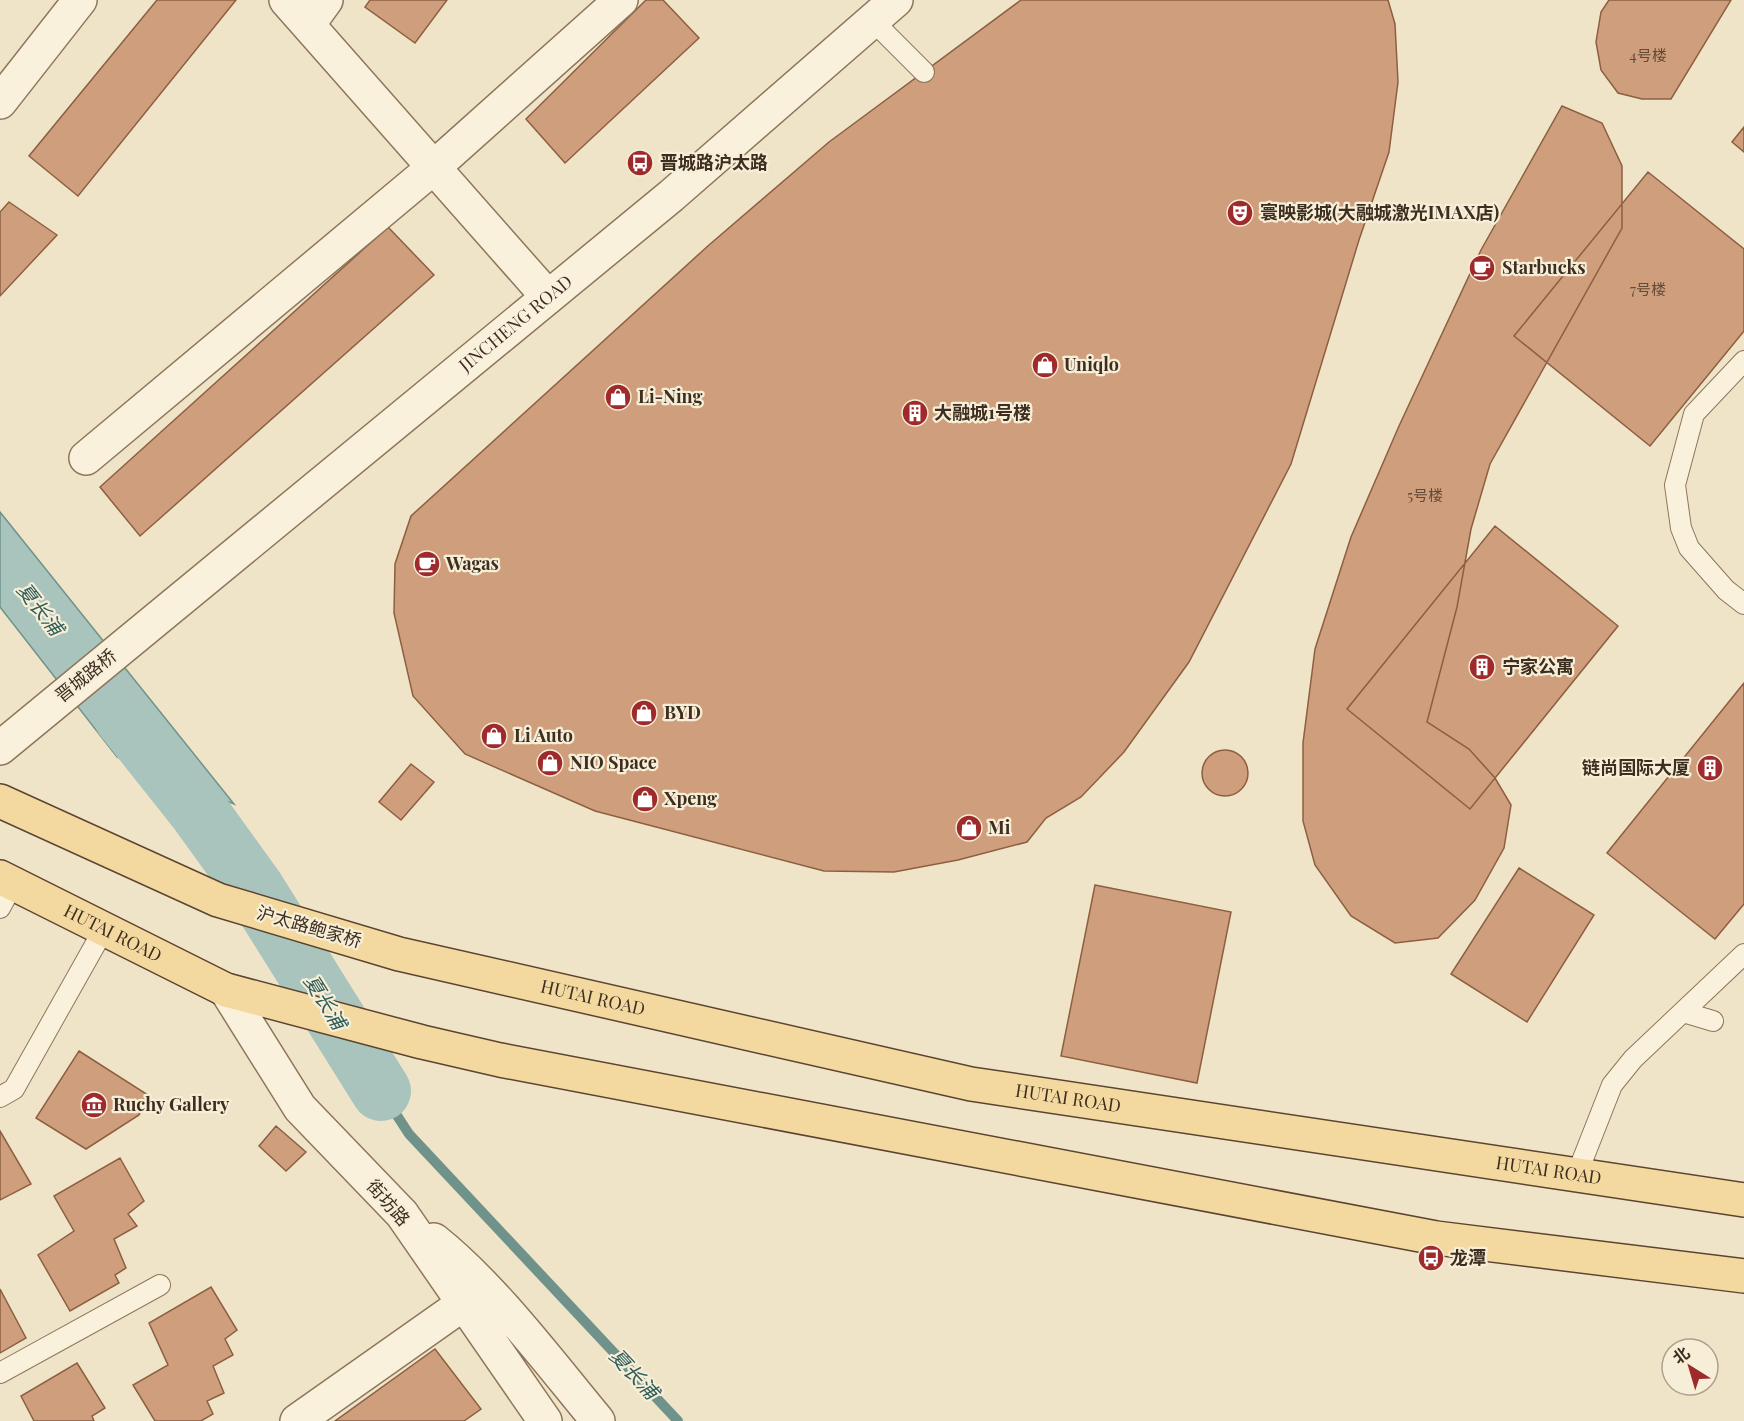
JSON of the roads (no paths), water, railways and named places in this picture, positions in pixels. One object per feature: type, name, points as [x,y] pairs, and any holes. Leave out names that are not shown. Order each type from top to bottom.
[{"type":"main road","name":"沪太路鲍家桥","points":[[0,801],[218,900],[399,954]]},
{"type":"main road","name":"HUTAI ROAD","points":[[4,890],[104,929],[226,990]]},
{"type":"main road","name":"HUTAI ROAD","points":[[399,954],[971,1084],[1744,1200]]},
{"type":"main road","points":[[226,990],[422,1042],[500,1060],[1436,1238],[1744,1276]]},
{"type":"street","points":[[0,102],[80,0]]},
{"type":"street","points":[[286,0],[317,12],[433,168],[548,297]]},
{"type":"street","points":[[86,458],[433,168],[621,0]]},
{"type":"street","name":"JINCHENG ROAD","points":[[129,641],[671,196],[884,10]]},
{"type":"street","name":"晋城路桥","points":[[0,748],[129,641]]},
{"type":"street","name":"街坊路","points":[[226,990],[300,1108],[402,1214],[463,1304],[530,1416]]},
{"type":"street","points":[[402,1214],[456,1257],[535,1345],[598,1421]]},
{"type":"street","points":[[297,1421],[463,1304]]},
{"type":"lane","points":[[884,10],[924,72]]},
{"type":"lane","points":[[1744,362],[1694,414],[1675,485],[1681,528],[1689,548],[1719,583],[1744,604]]},
{"type":"lane","points":[[0,1097],[14,1089],[104,929]]},
{"type":"lane","points":[[1577,1174],[1612,1085],[1633,1059],[1744,954]]},
{"type":"lane","points":[[1683,1012],[1713,1020]]},
{"type":"lane","points":[[0,1373],[160,1285]]},
{"type":"water","points":[[0,512],[234,804],[117,757],[0,607]]},
{"type":"waterway","name":"夏长浦","points":[[123,716],[197,809],[254,888],[381,1091]]},
{"type":"waterway","name":"夏长浦","points":[[381,1091],[409,1134],[678,1421]]},
{"type":"place","name":"晋城路沪太路","points":[[640,163]]},
{"type":"place","name":"寰映影城(大融城激光IMAX店)","points":[[1240,213]]},
{"type":"place","name":"Starbucks","points":[[1482,268]]},
{"type":"place","name":"Uniqlo","points":[[1045,365]]},
{"type":"place","name":"Li-Ning","points":[[618,397]]},
{"type":"place","name":"大融城1号楼","points":[[915,413]]},
{"type":"place","name":"Wagas","points":[[427,564]]},
{"type":"place","name":"宁家公寓","points":[[1482,667]]},
{"type":"place","name":"BYD","points":[[644,713]]},
{"type":"place","name":"Li Auto","points":[[494,736]]},
{"type":"place","name":"NIO Space","points":[[550,763]]},
{"type":"place","name":"链尚国际大厦","points":[[1710,768]]},
{"type":"place","name":"Xpeng","points":[[645,799]]},
{"type":"place","name":"Mi","points":[[969,828]]},
{"type":"place","name":"Ruchy Gallery","points":[[94,1105]]},
{"type":"place","name":"龙潭","points":[[1431,1258]]}]
